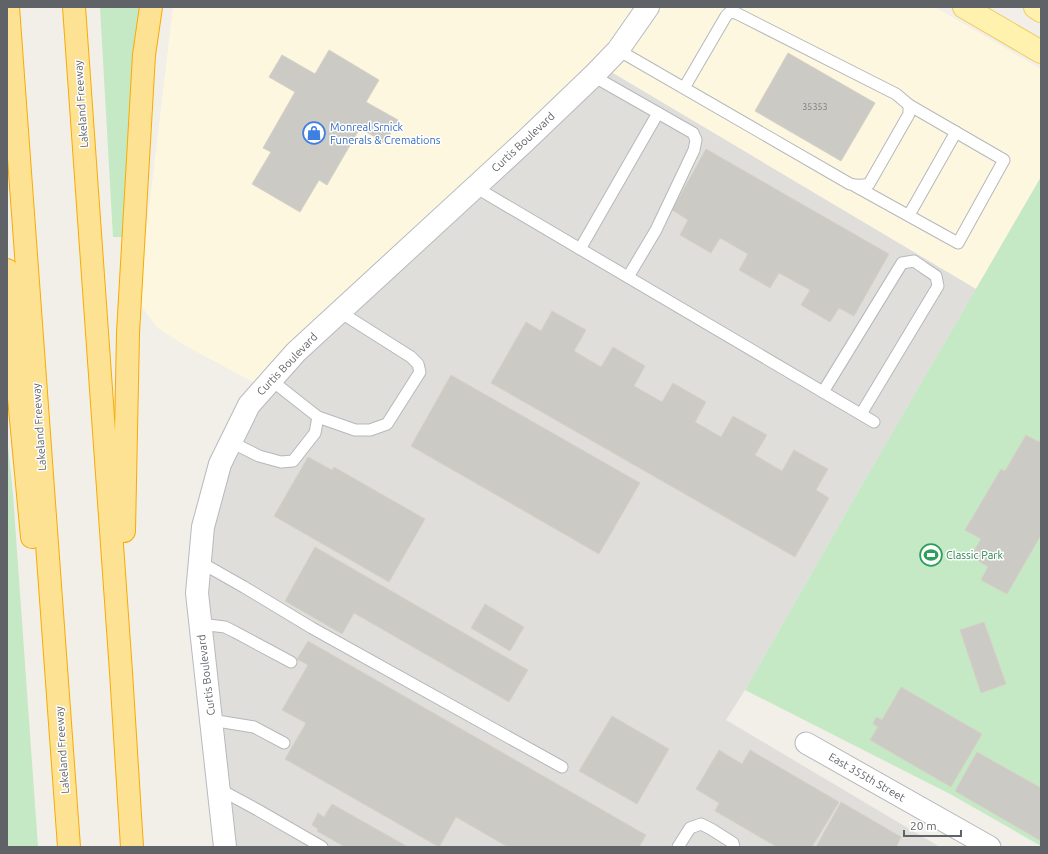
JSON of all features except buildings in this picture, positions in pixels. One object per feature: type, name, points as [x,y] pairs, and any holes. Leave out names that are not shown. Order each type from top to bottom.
[{"type":"highway","name":"Lakeland Freeway","points":[[8,7],[69,847]]},
{"type":"highway","name":"Lakeland Freeway","points":[[74,7],[132,847]]},
{"type":"highway","points":[[121,672],[128,333],[144,55],[151,7]]},
{"type":"highway","points":[[7,270],[43,654],[63,760]]},
{"type":"main road","points":[[964,7],[1041,52]]},
{"type":"main road","points":[[1035,7],[1041,11]]},
{"type":"street","name":"Curtis Boulevard","points":[[225,847],[197,593],[203,527],[220,464],[249,405],[296,352],[522,144],[593,76],[618,50],[648,7]]},
{"type":"street","name":"East 355th Street","points":[[806,743],[990,847]]},
{"type":"lane","points":[[618,50],[850,184],[958,243],[1004,160],[909,106],[896,94],[736,13],[730,12],[726,16],[684,88]]},
{"type":"lane","points":[[593,76],[693,133],[696,140],[694,150],[656,230],[628,277]]},
{"type":"lane","points":[[856,186],[869,184],[909,114],[909,106]]},
{"type":"lane","points":[[580,249],[658,113]]},
{"type":"lane","points":[[908,215],[956,132]]},
{"type":"lane","points":[[475,187],[874,422]]},
{"type":"lane","points":[[823,392],[902,263],[914,261],[936,276],[938,286],[861,414]]},
{"type":"lane","points":[[271,380],[318,417],[355,430],[370,430],[387,424],[420,372],[418,364],[410,357],[340,312]]},
{"type":"lane","points":[[231,442],[260,456],[281,462],[293,461],[315,433],[318,417]]},
{"type":"lane","points":[[200,562],[312,628],[562,767]]},
{"type":"lane","points":[[200,624],[230,629],[291,662]]},
{"type":"lane","points":[[211,720],[254,727],[284,742]]},
{"type":"lane","points":[[219,789],[322,847]]},
{"type":"lane","points":[[678,847],[690,828],[701,824],[733,843],[734,847]]},
{"type":"shaded area","points":[[173,7],[935,7],[1041,69],[1041,176],[976,289],[592,61],[570,85],[331,304],[255,383],[184,345],[158,328],[138,302]]},
{"type":"shaded area","points":[[608,70],[976,289],[745,690],[726,720],[940,847],[236,847],[203,597],[220,484],[244,430],[287,371]]},
{"type":"green space","points":[[100,7],[143,7],[129,116],[123,237],[113,237]]},
{"type":"green space","name":"Classic Park","points":[[1041,177],[1041,846],[952,795],[745,690]]},
{"type":"green space","points":[[7,437],[13,495],[38,847],[7,847]]},
{"type":"place","name":"Monreal Srnick Funerals & Cremations","points":[[314,133]]},
{"type":"place","name":"Classic Park","points":[[931,555]]}]
